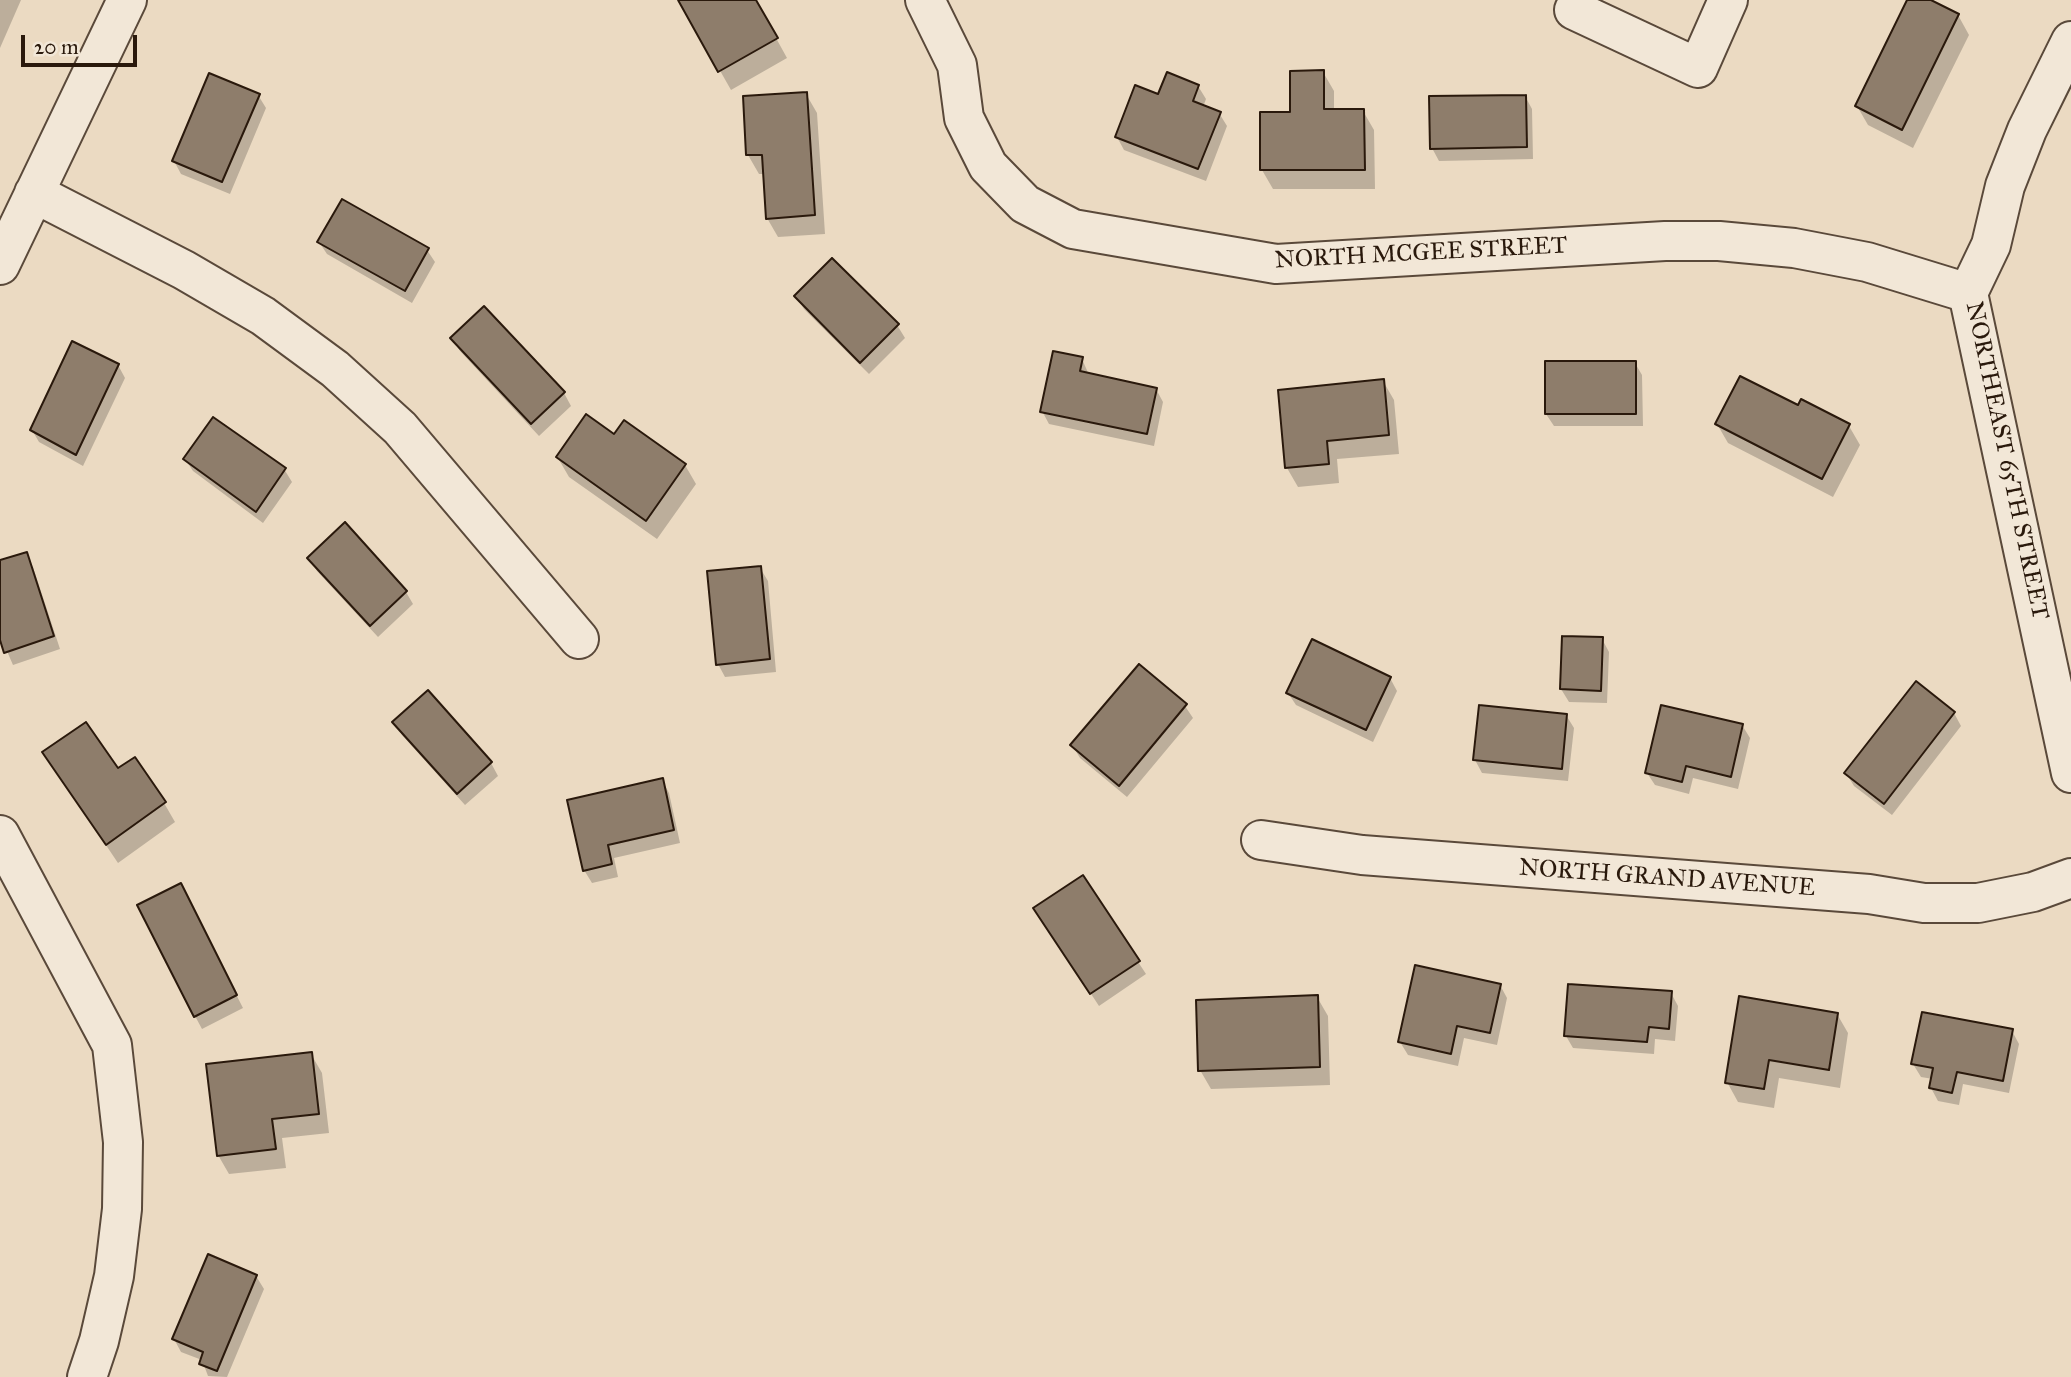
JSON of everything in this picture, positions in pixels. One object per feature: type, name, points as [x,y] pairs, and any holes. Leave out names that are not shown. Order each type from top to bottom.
[{"type":"street","points":[[0,265],[127,0]]},
{"type":"street","name":"NORTH MCGEE STREET","points":[[925,0],[957,65],[964,118],[988,166],[1026,204],[1073,229],[1276,264],[1651,242],[1719,241],[1794,248],[1867,262],[1969,293]]},
{"type":"street","points":[[1574,10],[1698,68],[1728,0]]},
{"type":"street","name":"NORTHEAST 65TH STREET","points":[[2071,41],[2027,130],[2005,186],[1990,245],[1969,293],[2071,773]]},
{"type":"street","points":[[34,193],[252,310],[335,369],[400,428],[579,639]]},
{"type":"street","points":[[0,835],[112,1045],[123,1142],[122,1209],[114,1276],[99,1341],[87,1377]]},
{"type":"street","name":"NORTH GRAND AVENUE","points":[[1261,840],[1362,855],[1869,894],[1924,903],[1979,903],[2033,892],[2071,878]]},
{"type":"building","points":[[678,0],[756,0],[778,38],[718,72]]},
{"type":"building","points":[[1907,0],[1931,0],[1959,14],[1902,130],[1855,106]]},
{"type":"building","points":[[1324,70],[1324,109],[1364,109],[1365,170],[1260,170],[1260,112],[1290,112],[1290,71]]},
{"type":"building","points":[[1167,72],[1199,85],[1193,101],[1221,112],[1198,169],[1115,137],[1135,85],[1158,94]]},
{"type":"building","points":[[209,73],[260,94],[222,182],[172,161]]},
{"type":"building","points":[[807,92],[815,215],[766,219],[762,155],[746,155],[743,96]]},
{"type":"building","points":[[1526,95],[1527,147],[1430,149],[1429,96]]},
{"type":"building","points":[[342,199],[429,248],[405,291],[317,242]]},
{"type":"building","points":[[832,258],[899,324],[860,363],[794,296]]},
{"type":"building","points":[[484,306],[565,392],[531,424],[450,338]]},
{"type":"building","points":[[72,341],[119,364],[76,455],[30,430]]},
{"type":"building","points":[[1053,351],[1083,357],[1080,371],[1157,388],[1147,434],[1040,412]]},
{"type":"building","points":[[1545,361],[1636,361],[1636,414],[1545,414]]},
{"type":"building","points":[[1740,376],[1798,405],[1801,399],[1850,424],[1822,479],[1715,424]]},
{"type":"building","points":[[1384,379],[1389,435],[1327,441],[1329,464],[1285,468],[1278,390]]},
{"type":"building","points":[[586,414],[614,434],[624,420],[686,464],[646,521],[556,457]]},
{"type":"building","points":[[213,417],[286,468],[256,512],[183,459]]},
{"type":"building","points":[[345,522],[407,591],[370,626],[307,558]]},
{"type":"building","points":[[27,552],[54,636],[4,653],[0,640],[0,560]]},
{"type":"building","points":[[761,566],[770,659],[716,665],[707,571]]},
{"type":"building","points":[[1562,636],[1603,637],[1601,691],[1560,689]]},
{"type":"building","points":[[1312,639],[1391,677],[1366,730],[1286,693]]},
{"type":"building","points":[[1139,664],[1187,704],[1119,786],[1070,745]]},
{"type":"building","points":[[1916,681],[1955,712],[1884,804],[1844,773]]},
{"type":"building","points":[[428,690],[492,762],[457,794],[392,722]]},
{"type":"building","points":[[1479,705],[1567,714],[1562,769],[1473,760]]},
{"type":"building","points":[[1661,705],[1743,724],[1731,777],[1686,766],[1682,782],[1645,773]]},
{"type":"building","points":[[86,722],[118,768],[135,757],[166,802],[106,845],[42,752]]},
{"type":"building","points":[[663,778],[674,830],[608,845],[612,864],[583,871],[567,800]]},
{"type":"building","points":[[1083,875],[1140,961],[1090,994],[1033,908]]},
{"type":"building","points":[[181,883],[237,995],[194,1017],[137,905]]},
{"type":"building","points":[[1415,965],[1501,984],[1490,1033],[1457,1026],[1451,1054],[1398,1042]]},
{"type":"building","points":[[1568,984],[1672,991],[1669,1029],[1649,1027],[1647,1042],[1564,1036]]},
{"type":"building","points":[[1318,995],[1320,1067],[1198,1071],[1196,1000]]},
{"type":"building","points":[[1739,996],[1838,1013],[1829,1070],[1769,1060],[1764,1089],[1725,1083]]},
{"type":"building","points":[[1922,1012],[2013,1029],[2003,1081],[1957,1072],[1952,1093],[1929,1088],[1933,1068],[1911,1064]]},
{"type":"building","points":[[312,1052],[319,1114],[272,1119],[276,1149],[217,1156],[206,1064]]},
{"type":"building","points":[[208,1254],[257,1275],[217,1371],[199,1364],[203,1352],[172,1339]]}]
